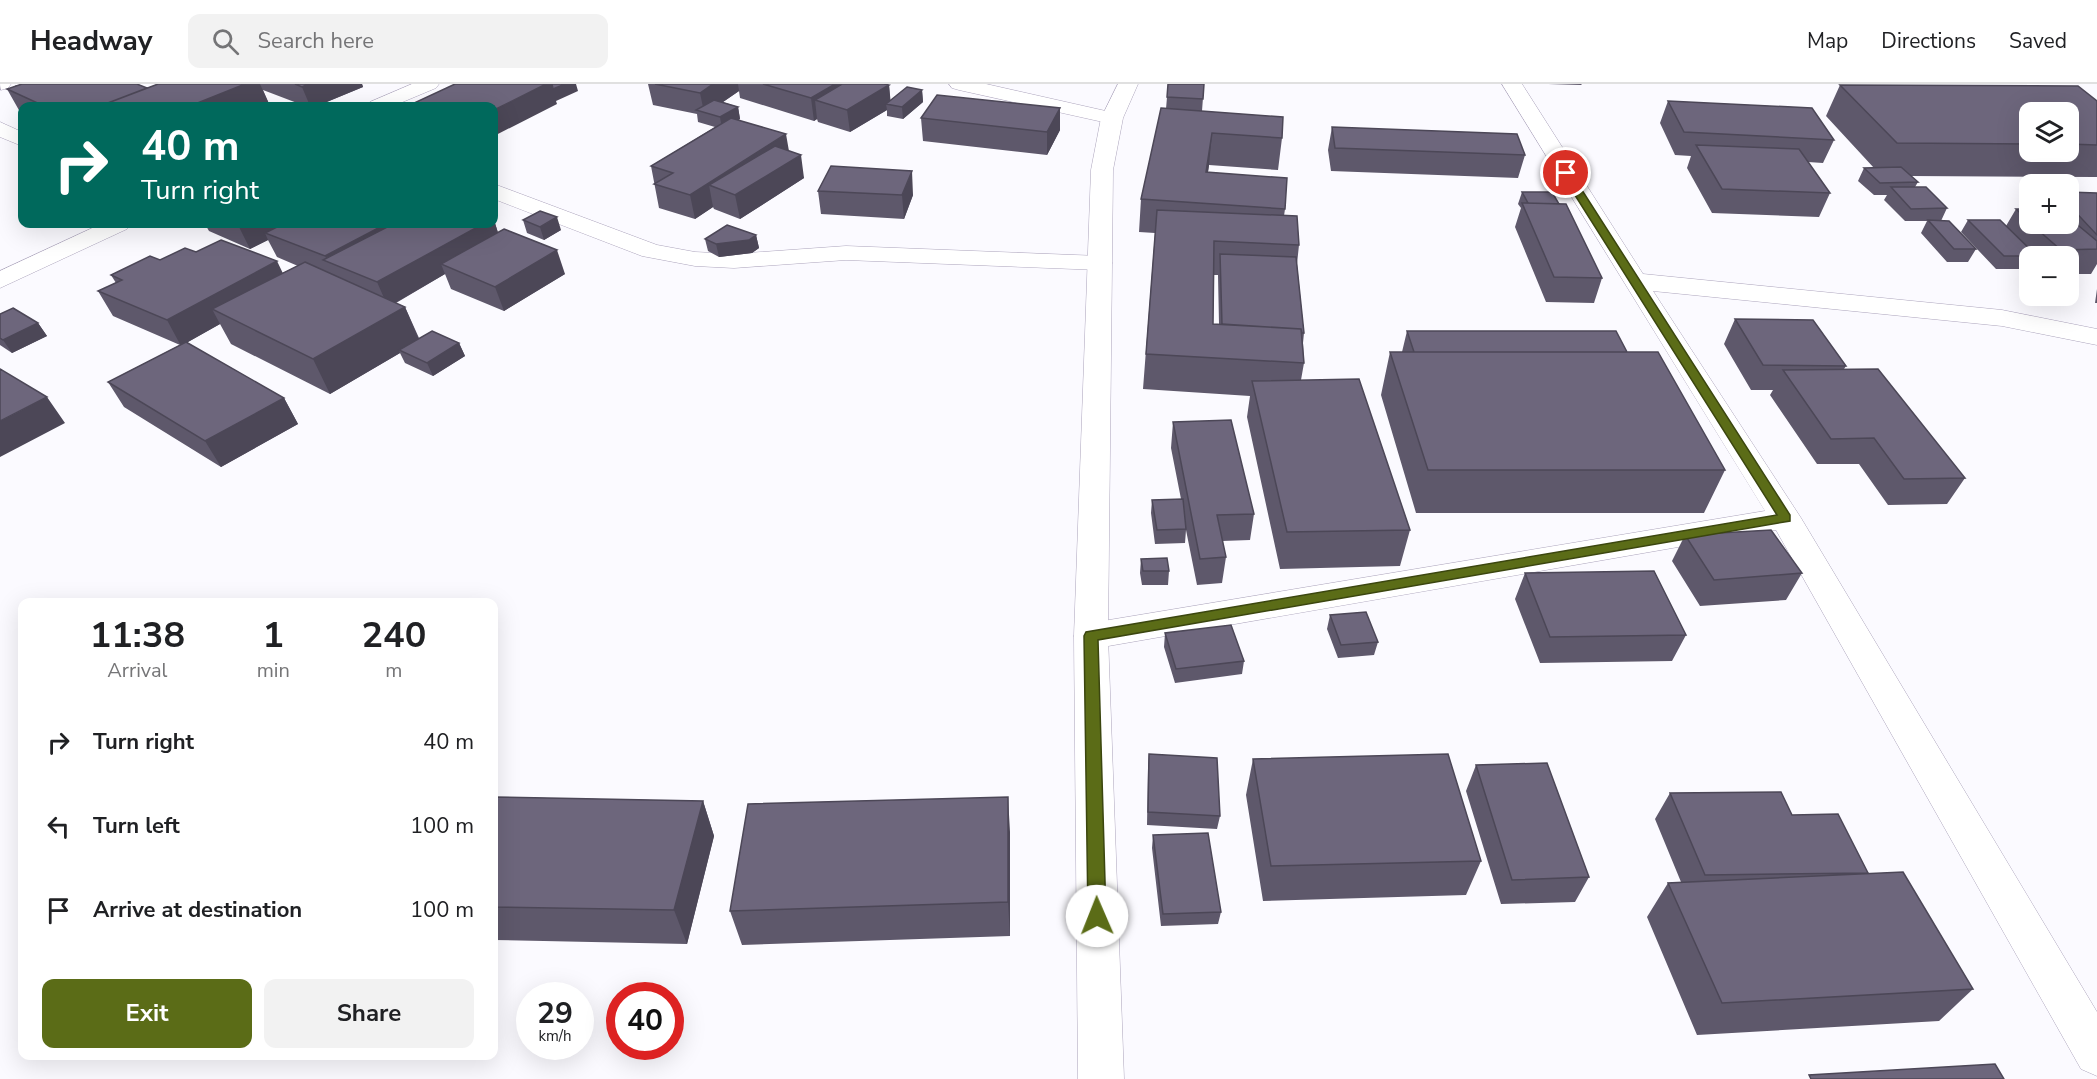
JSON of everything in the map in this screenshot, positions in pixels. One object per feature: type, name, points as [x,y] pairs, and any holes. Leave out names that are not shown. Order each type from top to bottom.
[{"type":"street","points":[[386,102],[429,84]]},
{"type":"street","points":[[959,84],[1112,117]]},
{"type":"street","points":[[1101,1079],[1091,636],[1102,170],[1112,117],[1128,84]]},
{"type":"street","points":[[1512,84],[1785,518],[2097,1054]]},
{"type":"street","points":[[0,128],[18,138]]},
{"type":"street","points":[[498,193],[639,248],[695,260],[734,261],[846,253],[1100,263]]},
{"type":"street","points":[[0,280],[110,228]]},
{"type":"street","points":[[1634,281],[2002,318],[2097,337]]},
{"type":"street","points":[[1091,636],[1785,518]]},
{"type":"building","points":[[22,84],[137,84],[147,88],[110,102],[35,102],[7,89]]},
{"type":"building","points":[[158,84],[245,84],[200,102],[111,102]]},
{"type":"building","points":[[455,84],[546,84],[498,108],[498,102],[416,102]]},
{"type":"building","points":[[552,84],[565,84],[553,89]]},
{"type":"building","points":[[655,84],[713,84],[700,93]]},
{"type":"building","points":[[763,84],[835,84],[811,98]]},
{"type":"building","points":[[842,84],[889,85],[847,110],[815,100]]},
{"type":"building","points":[[1168,84],[1204,84],[1203,99],[1167,97]]},
{"type":"building","points":[[1840,85],[2078,86],[2097,101],[2097,145],[2079,144],[2079,102],[2019,102],[2019,144],[1897,143]]},
{"type":"building","points":[[907,87],[922,90],[902,107],[886,104]]},
{"type":"building","points":[[937,95],[1060,108],[1047,132],[921,118]]},
{"type":"building","points":[[714,100],[738,107],[720,117],[696,110]]},
{"type":"building","points":[[1668,101],[1812,108],[1834,140],[1684,132]]},
{"type":"building","points":[[1161,108],[1283,117],[1282,138],[1212,133],[1206,172],[1287,178],[1285,209],[1141,199]]},
{"type":"building","points":[[731,118],[786,134],[690,195],[654,184],[673,173],[651,166]]},
{"type":"building","points":[[1332,127],[1517,134],[1525,155],[1335,148]]},
{"type":"building","points":[[1696,145],[1799,149],[1830,193],[1722,189]]},
{"type":"building","points":[[775,146],[801,155],[735,195],[709,185]]},
{"type":"building","points":[[831,166],[912,171],[902,195],[818,191]]},
{"type":"building","points":[[1901,167],[1918,182],[1880,183],[1864,168]]},
{"type":"building","points":[[1891,187],[1926,187],[1947,208],[1911,209]]},
{"type":"building","points":[[1522,192],[1552,192],[1559,204],[1528,203]]},
{"type":"building","points":[[2079,192],[2097,193],[2097,235],[2079,216]]},
{"type":"building","points":[[1522,203],[1566,204],[1602,278],[1554,277]]},
{"type":"building","points":[[1157,210],[1297,216],[1299,245],[1214,241],[1213,324],[1301,329],[1304,363],[1146,354]]},
{"type":"building","points":[[540,211],[557,217],[540,227],[523,220]]},
{"type":"building","points":[[1928,220],[1949,221],[1976,249],[1954,249]]},
{"type":"building","points":[[1968,220],[2000,220],[2027,246],[2019,246],[2019,256],[2004,256]]},
{"type":"building","points":[[727,225],[756,235],[749,240],[716,244],[705,239]]},
{"type":"building","points":[[2079,226],[2097,241],[2097,249],[2079,250],[2079,246],[2056,246],[2043,234],[2079,234]]},
{"type":"building","points":[[275,228],[378,228],[325,256],[265,233]]},
{"type":"building","points":[[385,228],[476,228],[377,282],[323,260]]},
{"type":"building","points":[[504,229],[557,250],[495,287],[441,264]]},
{"type":"building","points":[[221,240],[277,261],[167,320],[98,291],[122,280],[111,275],[150,256],[160,260],[185,248],[196,252]]},
{"type":"building","points":[[1220,254],[1296,257],[1304,333],[1301,329],[1222,324]]},
{"type":"building","points":[[305,262],[405,307],[313,359],[212,309]]},
{"type":"building","points":[[13,308],[38,323],[3,340],[0,338],[0,314]]},
{"type":"building","points":[[1735,319],[1813,320],[1846,366],[1763,365]]},
{"type":"building","points":[[432,331],[459,343],[427,363],[399,350]]},
{"type":"building","points":[[1407,331],[1616,331],[1627,352],[1414,352]]},
{"type":"building","points":[[186,342],[284,398],[205,441],[108,382]]},
{"type":"building","points":[[1390,352],[1658,352],[1725,470],[1428,470]]},
{"type":"building","points":[[0,369],[47,397],[0,421]]},
{"type":"building","points":[[1878,369],[1965,478],[1904,479],[1874,438],[1831,439],[1783,370]]},
{"type":"building","points":[[1359,379],[1410,530],[1287,532],[1252,381]]},
{"type":"building","points":[[1231,420],[1254,514],[1217,515],[1226,557],[1200,559],[1173,422]]},
{"type":"building","points":[[1183,499],[1186,529],[1157,530],[1152,500]]},
{"type":"building","points":[[1771,530],[1802,573],[1714,580],[1685,535]]},
{"type":"building","points":[[1167,558],[1169,571],[1143,571],[1141,559]]},
{"type":"building","points":[[1654,571],[1686,635],[1550,637],[1525,573]]},
{"type":"building","points":[[1366,612],[1378,642],[1341,645],[1330,615]]},
{"type":"building","points":[[1231,625],[1244,661],[1176,669],[1165,633]]},
{"type":"building","points":[[1149,754],[1217,758],[1220,816],[1148,812]]},
{"type":"building","points":[[1448,754],[1481,861],[1271,866],[1253,759]]},
{"type":"building","points":[[1547,763],[1589,877],[1512,880],[1476,765]]},
{"type":"building","points":[[1781,792],[1792,815],[1838,814],[1868,873],[1705,875],[1670,793]]},
{"type":"building","points":[[498,797],[703,801],[674,910],[498,907]]},
{"type":"building","points":[[1008,797],[1008,902],[730,911],[748,804]]},
{"type":"building","points":[[1208,833],[1221,912],[1163,914],[1153,835]]},
{"type":"building","points":[[1903,872],[1973,989],[1722,1003],[1668,883]]},
{"type":"building","points":[[1995,1064],[2004,1079],[1811,1079],[1809,1075]]},
{"type":"route","points":[[1097,916],[1091,636],[1785,518],[1566,173]]}]
